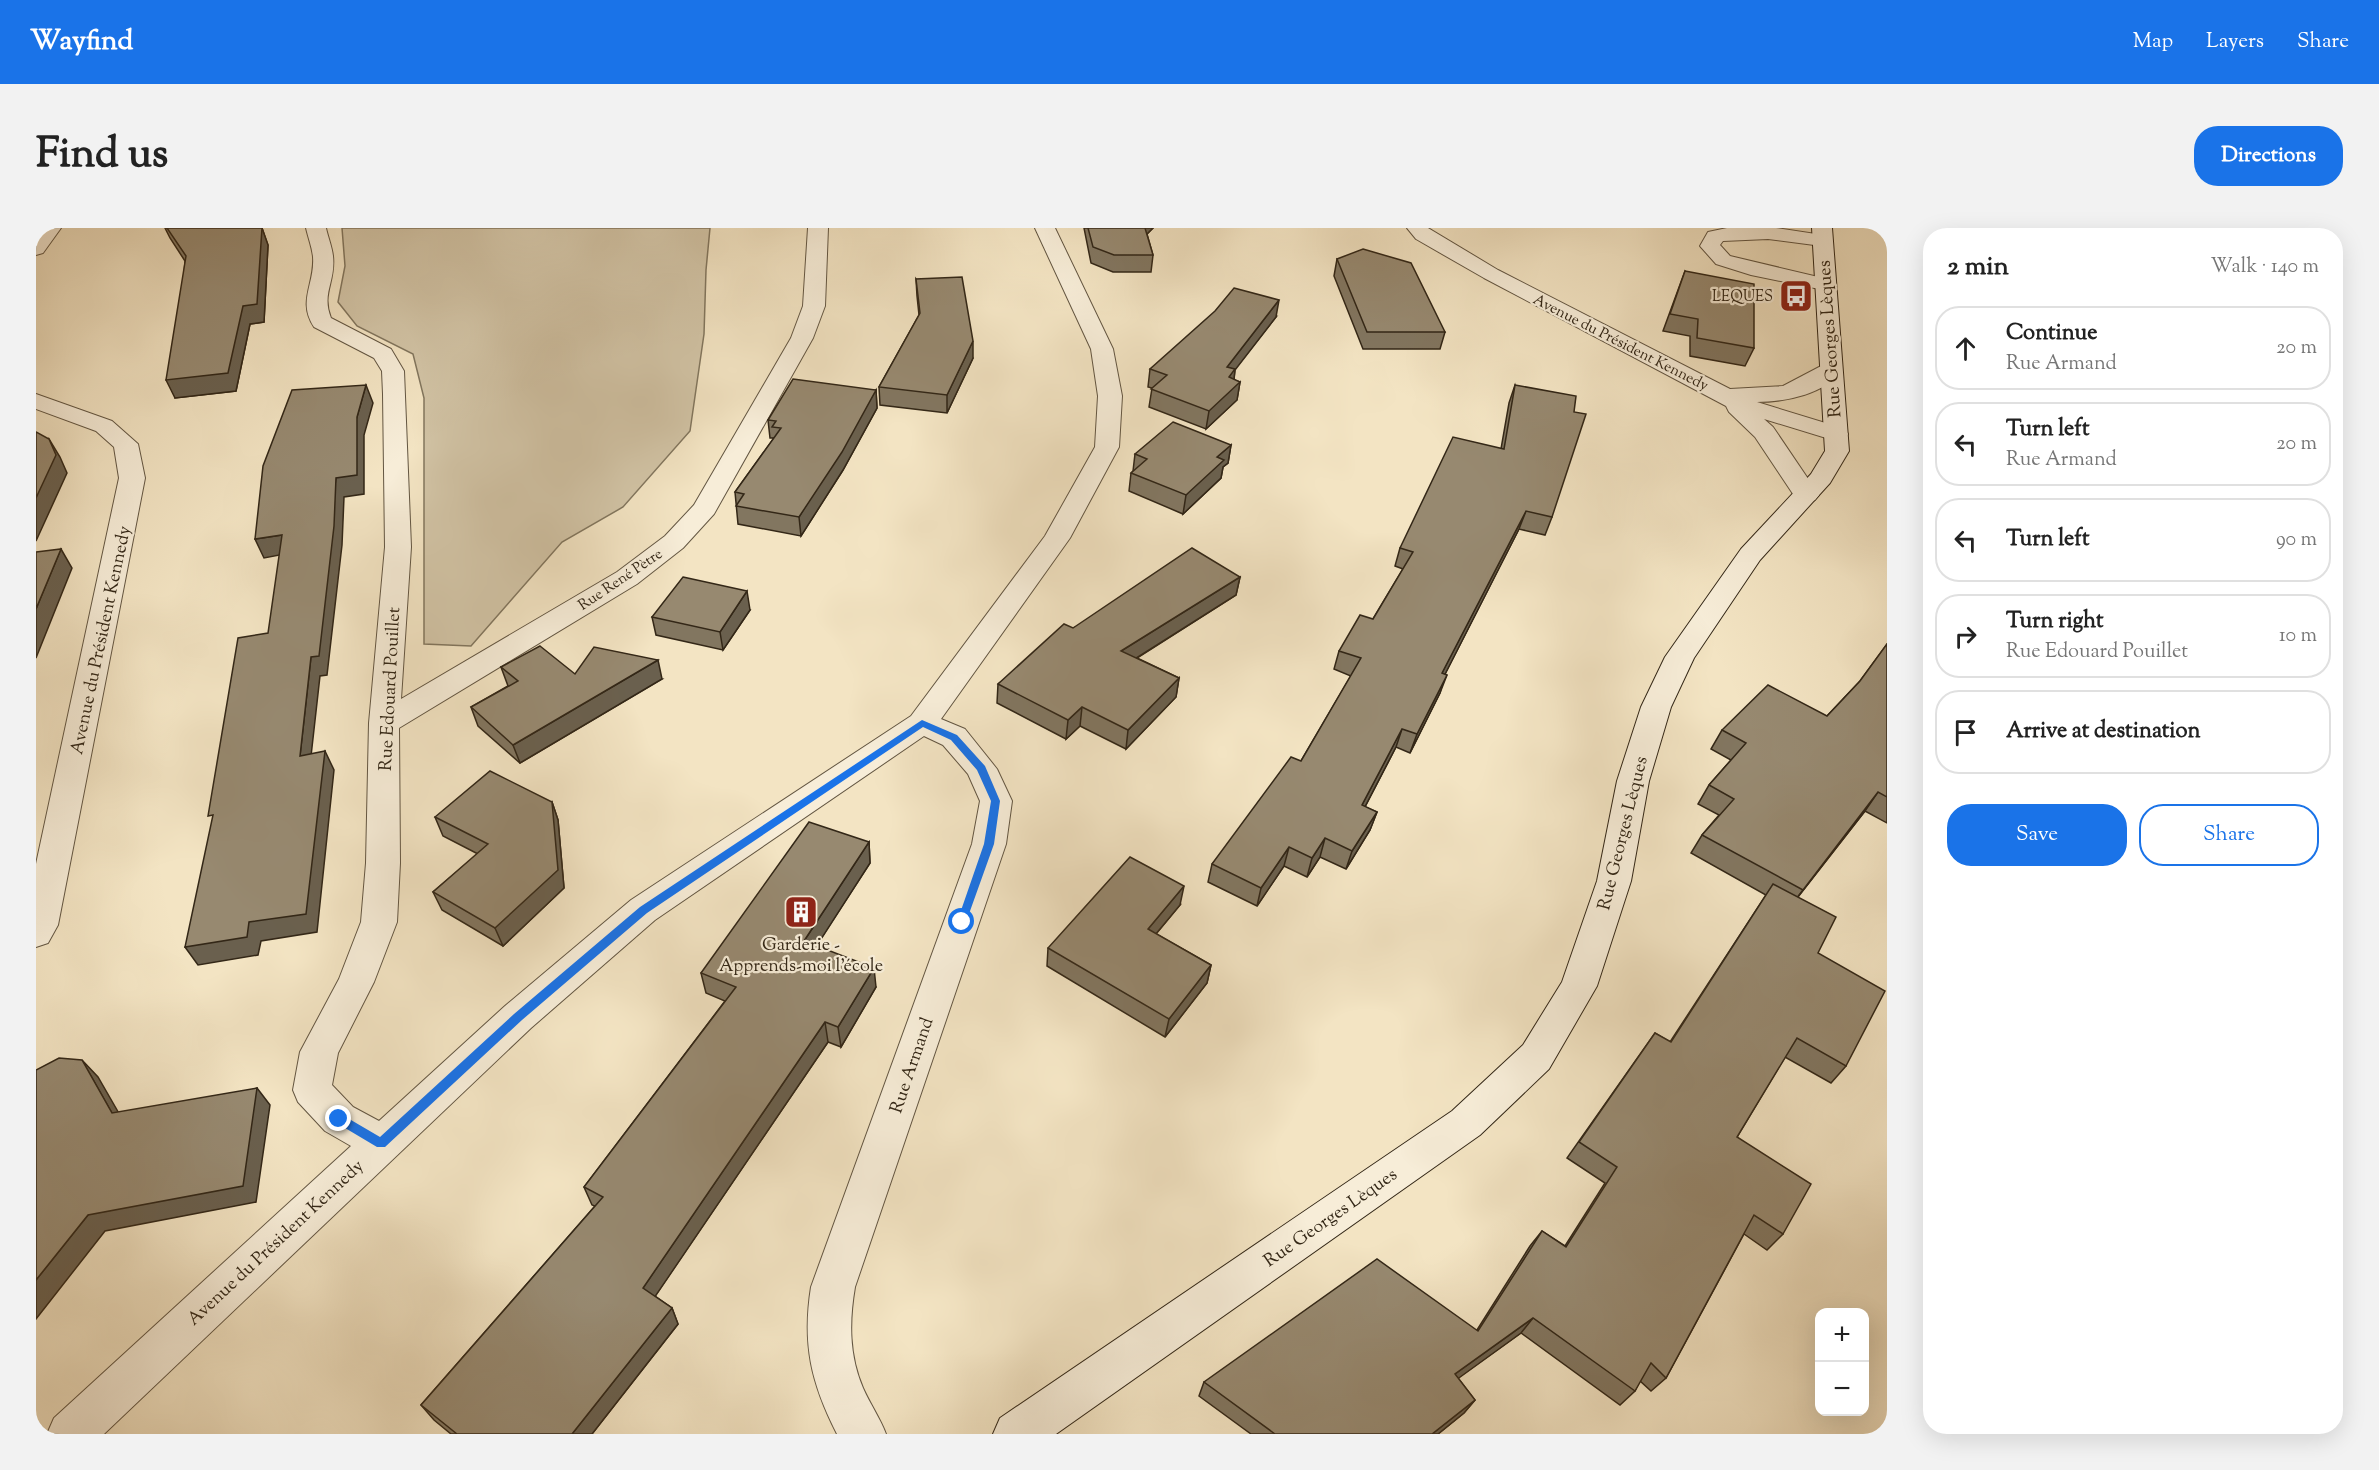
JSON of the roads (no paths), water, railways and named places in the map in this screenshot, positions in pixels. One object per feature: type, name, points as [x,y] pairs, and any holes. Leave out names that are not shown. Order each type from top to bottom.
[{"type":"street","points":[[36,249],[51,228]]},
{"type":"street","name":"Rue Edouard Pouillet","points":[[316,228],[323,256],[322,277],[315,304],[322,322],[383,354],[393,371],[398,547],[384,723],[383,863],[379,922],[356,982],[319,1052],[312,1090],[339,1119],[381,1143]]},
{"type":"street","name":"Rue René Pètre","points":[[384,723],[627,578],[674,542],[705,509],[802,338],[814,306],[818,228]]},
{"type":"street","name":"Avenue du Président Kennedy","points":[[70,1434],[518,1017],[643,910],[922,723],[1057,538],[1107,447],[1110,396],[1102,349],[1045,228]]},
{"type":"street","name":"Avenue du Président Kennedy","points":[[1417,228],[1423,236],[1491,274],[1716,390],[1762,412],[1836,434]]},
{"type":"street","points":[[1822,234],[1730,231],[1715,236],[1710,246],[1723,260],[1751,269],[1824,284]]},
{"type":"street","name":"Rue Georges Lèques","points":[[1016,1434],[1466,1123],[1536,1057],[1579,986],[1614,881],[1633,781],[1656,707],[1680,657],[1750,555],[1821,478],[1837,451],[1822,234]]},
{"type":"street","points":[[1716,390],[1755,395],[1789,393],[1813,382],[1830,370]]},
{"type":"street","points":[[1716,390],[1764,432],[1806,495]]},
{"type":"street","name":"Avenue du Président Kennedy","points":[[36,401],[104,426],[126,444],[132,478],[106,616],[40,925],[36,933]]},
{"type":"street","name":"Rue Armand","points":[[863,1434],[853,1419],[832,1357],[828,1327],[833,1287],[989,844],[996,801],[981,769],[954,738],[922,723]]},
{"type":"place","name":"LEQUES","points":[[1796,296]]},
{"type":"place","name":"Garderie - Apprends-moi l'école","points":[[801,912]]}]
